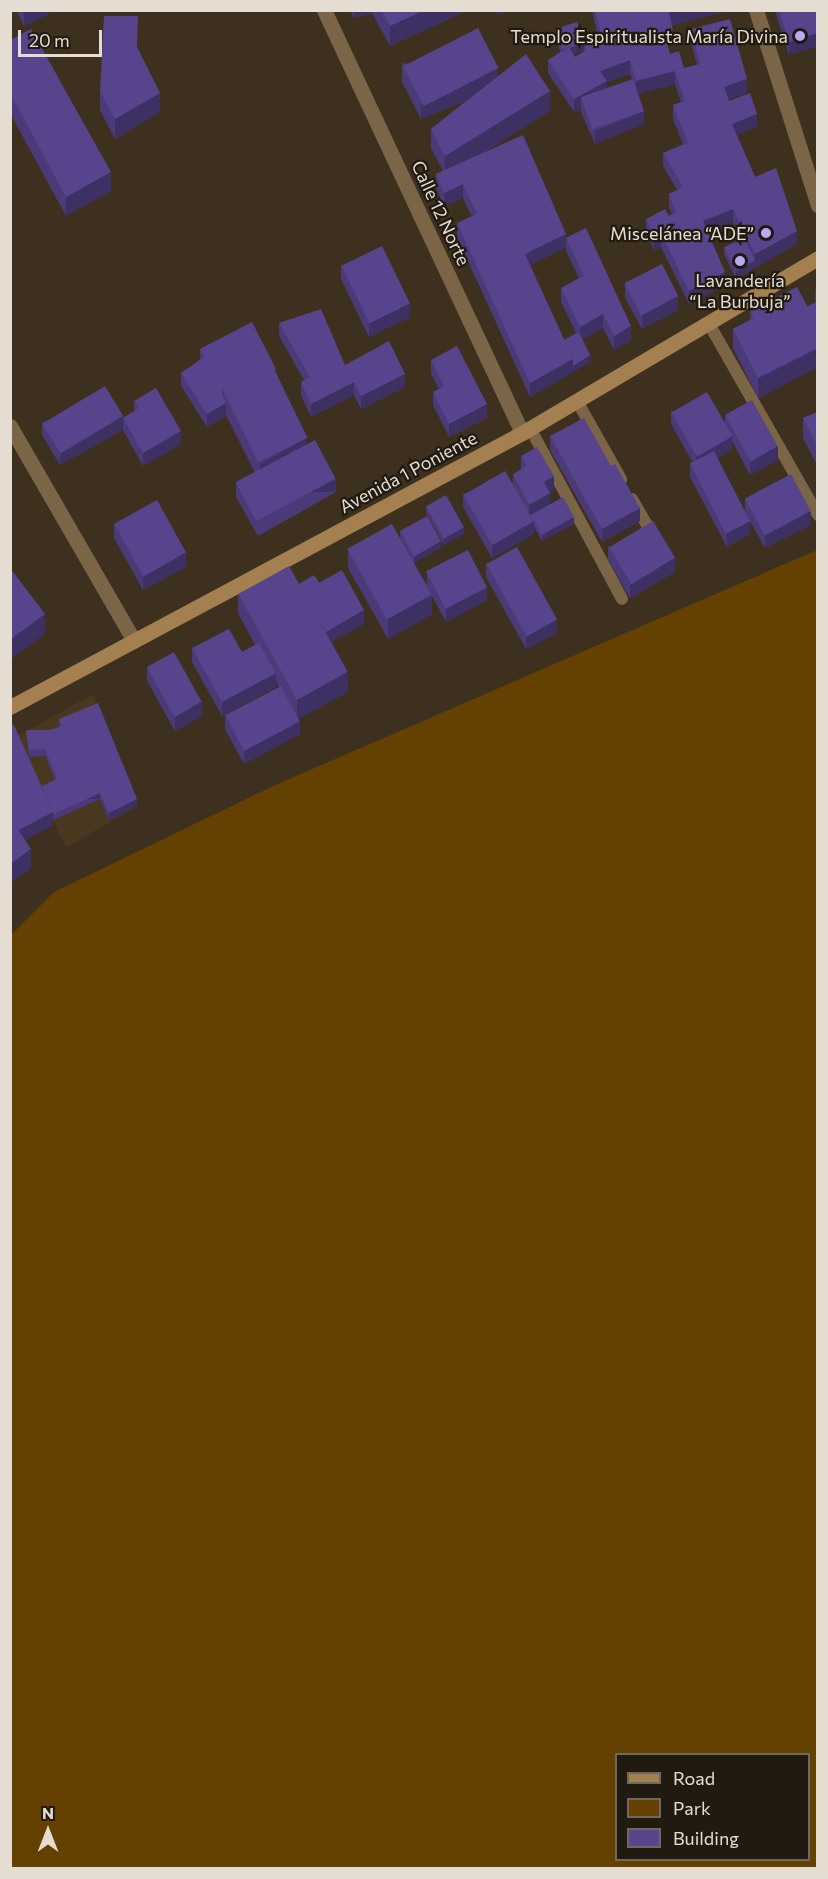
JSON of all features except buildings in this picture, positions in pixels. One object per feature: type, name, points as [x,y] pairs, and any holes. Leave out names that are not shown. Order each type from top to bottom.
[{"type":"street","name":"Calle 12 Norte","points":[[324,10],[526,430]]},
{"type":"street","points":[[756,10],[818,205]]},
{"type":"street","name":"Avenida 1 Poniente","points":[[10,707],[526,430],[818,258]]},
{"type":"street","points":[[10,426],[134,641]]},
{"type":"lane","points":[[709,324],[818,515]]},
{"type":"lane","points":[[577,401],[649,529]]},
{"type":"lane","points":[[526,430],[622,598]]},
{"type":"shaded area","points":[[93,694],[137,806],[66,848],[14,738]]},
{"type":"green space","points":[[817,550],[817,1868],[11,1868],[11,935],[54,892],[273,786]]},
{"type":"place","name":"Templo Espiritualista María Divina","points":[[800,36]]},
{"type":"place","name":"Miscelánea “ADE”","points":[[766,233]]},
{"type":"place","name":"Lavandería “La Burbuja”","points":[[740,261]]}]
